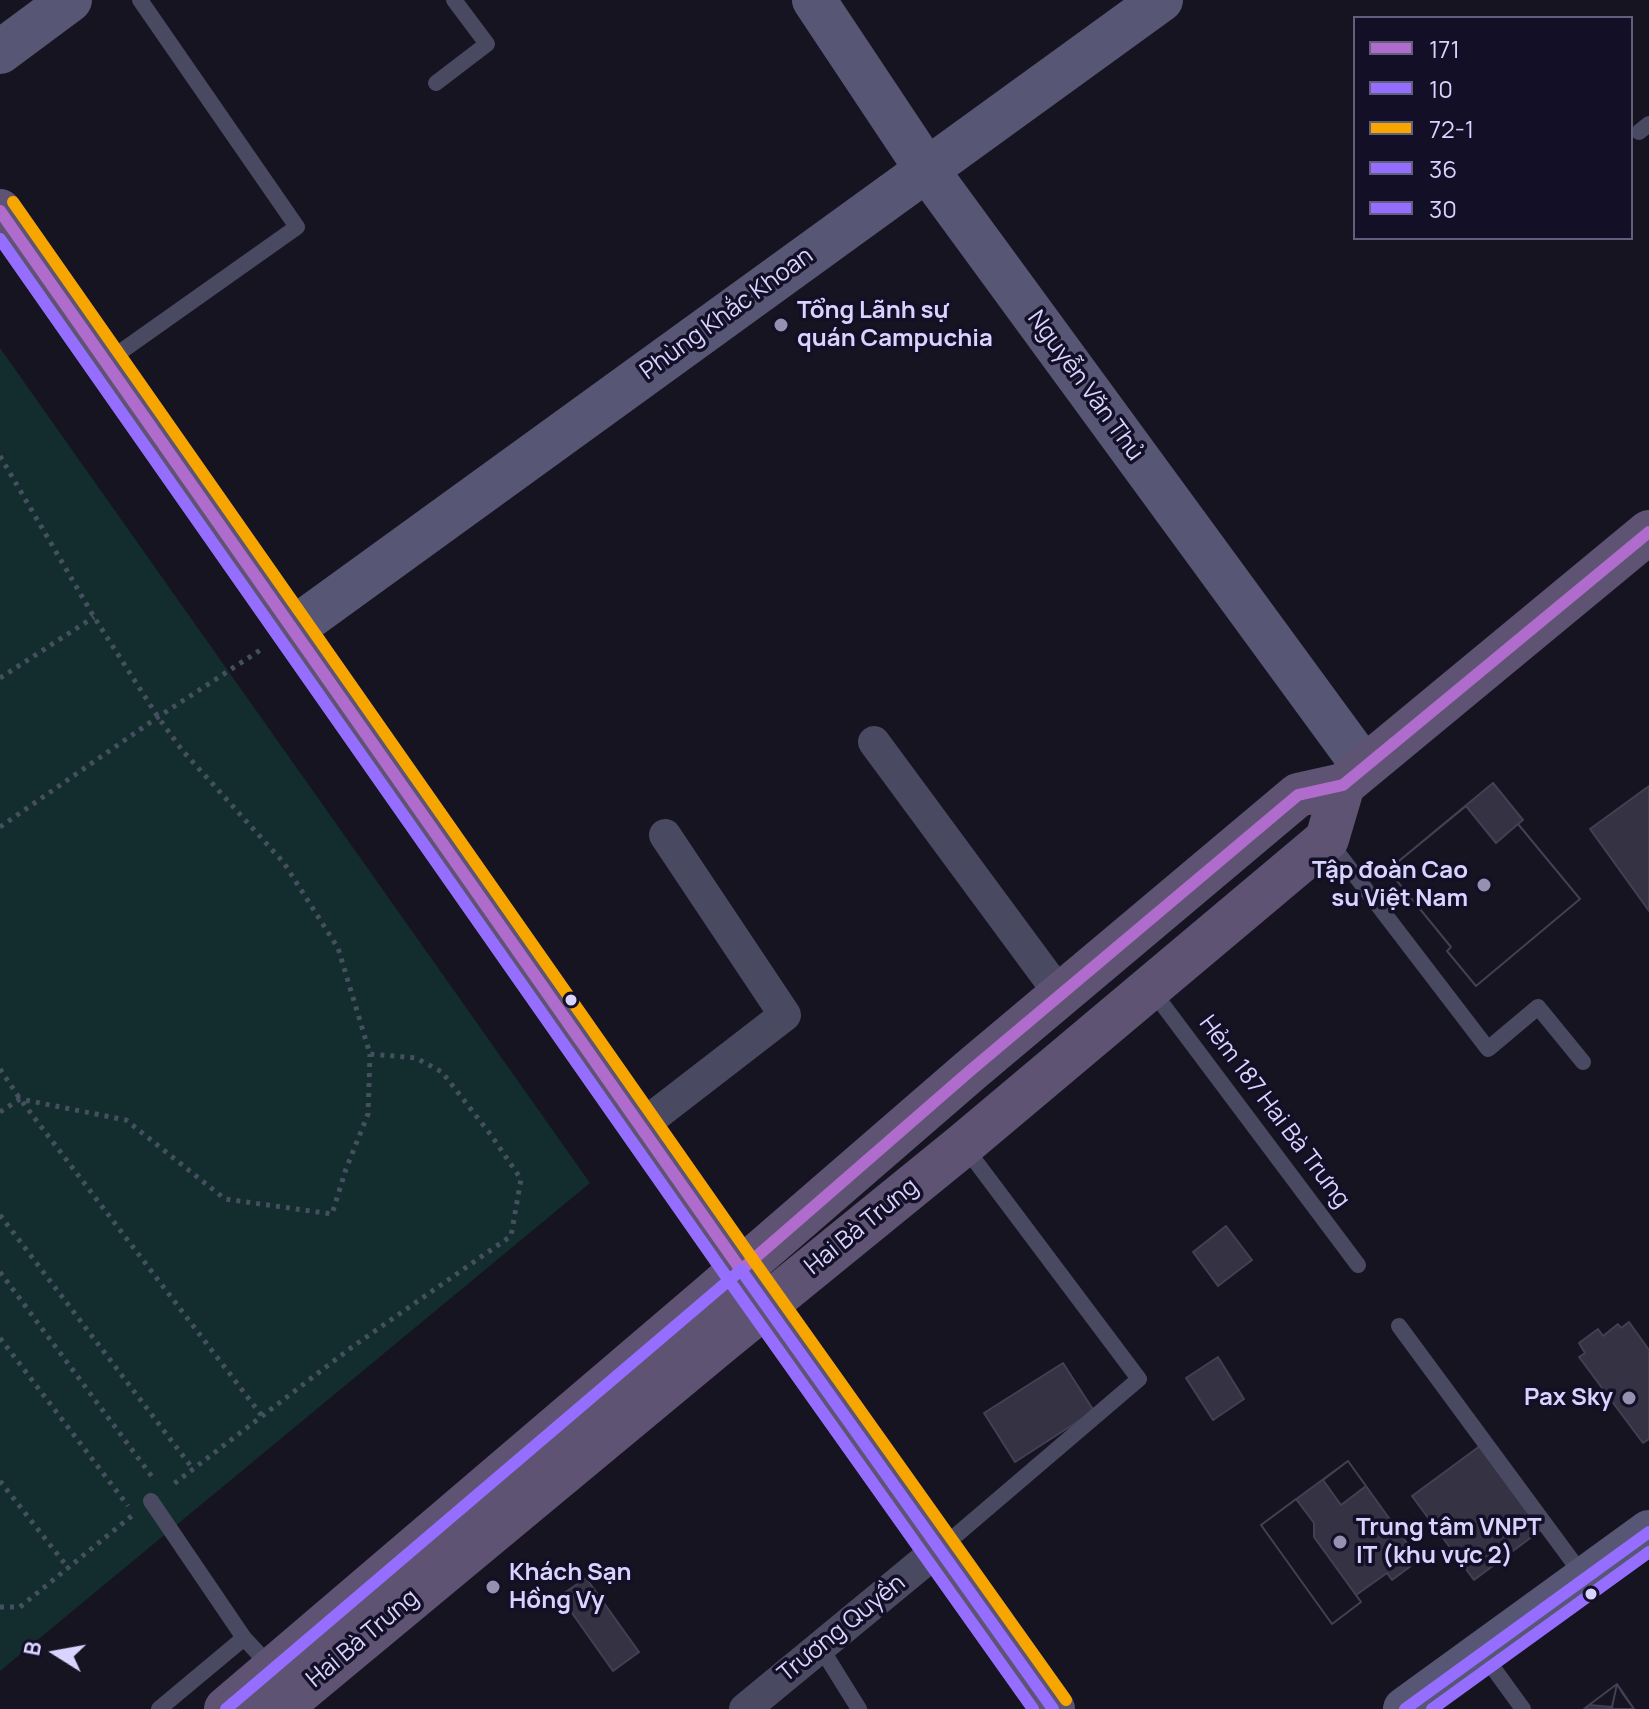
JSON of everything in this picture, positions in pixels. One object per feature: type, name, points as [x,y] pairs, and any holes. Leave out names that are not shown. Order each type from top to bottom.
[{"type":"main road","points":[[0,211],[640,1127],[1053,1709]]},
{"type":"main road","name":"Hai Bà Trưng","points":[[272,1678],[1060,994],[1298,795],[1353,776],[1649,532]]},
{"type":"main road","points":[[1327,839],[1353,776]]},
{"type":"main road","points":[[1298,795],[1327,839]]},
{"type":"main road","name":"Hai Bà Trưng","points":[[226,1709],[272,1678],[766,1305],[963,1145],[1327,839]]},
{"type":"street","points":[[0,52],[70,0]]},
{"type":"street","name":"Nguyễn Văn Thủ","points":[[814,0],[927,170],[1353,776]]},
{"type":"street","name":"Phùng Khắc Khoan","points":[[293,629],[1161,0]]},
{"type":"street","points":[[874,742],[1060,994]]},
{"type":"street","points":[[640,1127],[785,1015],[665,835]]},
{"type":"street","points":[[1405,1709],[1585,1578],[1645,1542]]},
{"type":"street","name":"Trương Quyền","points":[[745,1709],[939,1549]]},
{"type":"lane","points":[[106,362],[297,227],[140,0]]},
{"type":"lane","points":[[436,83],[487,44],[454,0]]},
{"type":"lane","points":[[1327,839],[1488,1049],[1538,1007],[1583,1062]]},
{"type":"lane","name":"Hẻm 187 Hai Bà Trưng","points":[[1150,988],[1358,1265]]},
{"type":"lane","points":[[939,1549],[1139,1379],[963,1145]]},
{"type":"lane","points":[[1399,1326],[1585,1578]]},
{"type":"lane","points":[[157,1496],[272,1678],[159,1709]]},
{"type":"lane","points":[[821,1648],[859,1709]]},
{"type":"lane","points":[[1482,1653],[1523,1709]]},
{"type":"path","points":[[0,456],[94,617],[158,717],[182,750],[284,863],[338,948],[370,1054],[368,1114],[332,1214],[225,1199],[126,1120],[20,1099],[0,1112]]},
{"type":"path","points":[[0,678],[94,617]]},
{"type":"path","points":[[0,827],[158,717],[293,629]]},
{"type":"path","points":[[0,1607],[20,1607],[157,1496],[352,1347],[511,1236],[521,1179],[491,1135],[442,1072],[416,1058],[370,1054]]},
{"type":"path","points":[[0,1069],[262,1416]]},
{"type":"path","points":[[0,1215],[193,1469]]},
{"type":"path","points":[[0,1272],[157,1496]]},
{"type":"path","points":[[0,1338],[134,1515]]},
{"type":"path","points":[[0,1481],[69,1569]]},
{"type":"green space","points":[[0,348],[590,1183],[0,1671]]},
{"type":"building","name":"Tập đoàn Cao su Việt Nam","points":[[1493,783],[1523,820],[1518,824],[1580,899],[1476,986],[1447,951],[1451,947],[1388,870]]},
{"type":"building","points":[[1649,786],[1649,911],[1590,829]]},
{"type":"building","name":"Tập đoàn Cao su Việt Nam","points":[[1466,806],[1496,843],[1518,824],[1580,899],[1476,986],[1447,951],[1451,947],[1388,870]]},
{"type":"building","points":[[1226,1226],[1252,1260],[1218,1286],[1193,1252]]},
{"type":"building","name":"Pax Sky","points":[[1629,1322],[1649,1350],[1649,1439],[1643,1443],[1579,1357],[1585,1353],[1579,1343],[1598,1329],[1603,1336],[1618,1324],[1621,1328]]},
{"type":"building","points":[[1218,1357],[1244,1399],[1213,1420],[1186,1378]]},
{"type":"building","points":[[1063,1363],[1094,1411],[1015,1462],[984,1413]]},
{"type":"building","points":[[1484,1443],[1545,1527],[1474,1580],[1412,1496]]},
{"type":"building","name":"Trung tâm VNPT IT (khu vực 2)","points":[[1348,1461],[1419,1560],[1392,1580],[1387,1573],[1356,1595],[1361,1602],[1332,1624],[1261,1525]]},
{"type":"building","points":[[1348,1461],[1366,1486],[1341,1505],[1323,1480]]},
{"type":"building","points":[[1296,1499],[1314,1523],[1314,1537],[1361,1602],[1332,1624],[1261,1525]]},
{"type":"building","points":[[586,1578],[639,1652],[613,1671],[560,1596]]},
{"type":"building","points":[[1617,1684],[1634,1709],[1584,1709],[1589,1705]]},
{"type":"building","points":[[1617,1684],[1612,1707],[1589,1705]]},
{"type":"building","points":[[1617,1684],[1623,1694],[1634,1709],[1613,1709]]},
{"type":"transit line","name":"72-1","points":[[13,202],[754,1261],[1066,1700]]},
{"type":"transit line","name":"171","points":[[0,211],[741,1270],[971,1070],[1298,795],[1343,785],[1649,532]]},
{"type":"transit line","name":"10","points":[[0,239],[1033,1709]]},
{"type":"transit line","name":"36","points":[[226,1709],[741,1270],[1053,1709]]},
{"type":"transit line","name":"36","points":[[1405,1709],[1649,1532]]},
{"type":"transit line","name":"30","points":[[1432,1709],[1649,1552]]},
{"type":"place","name":"Tổng Lãnh sự quán Campuchia","points":[[781,325]]},
{"type":"place","name":"Tập đoàn Cao su Việt Nam","points":[[1484,885]]},
{"type":"place","name":"Pax Sky","points":[[1629,1398]]},
{"type":"place","name":"Trung tâm VNPT IT (khu vực 2)","points":[[1340,1542]]},
{"type":"place","name":"Khách Sạn Hồng Vy","points":[[493,1587]]}]
